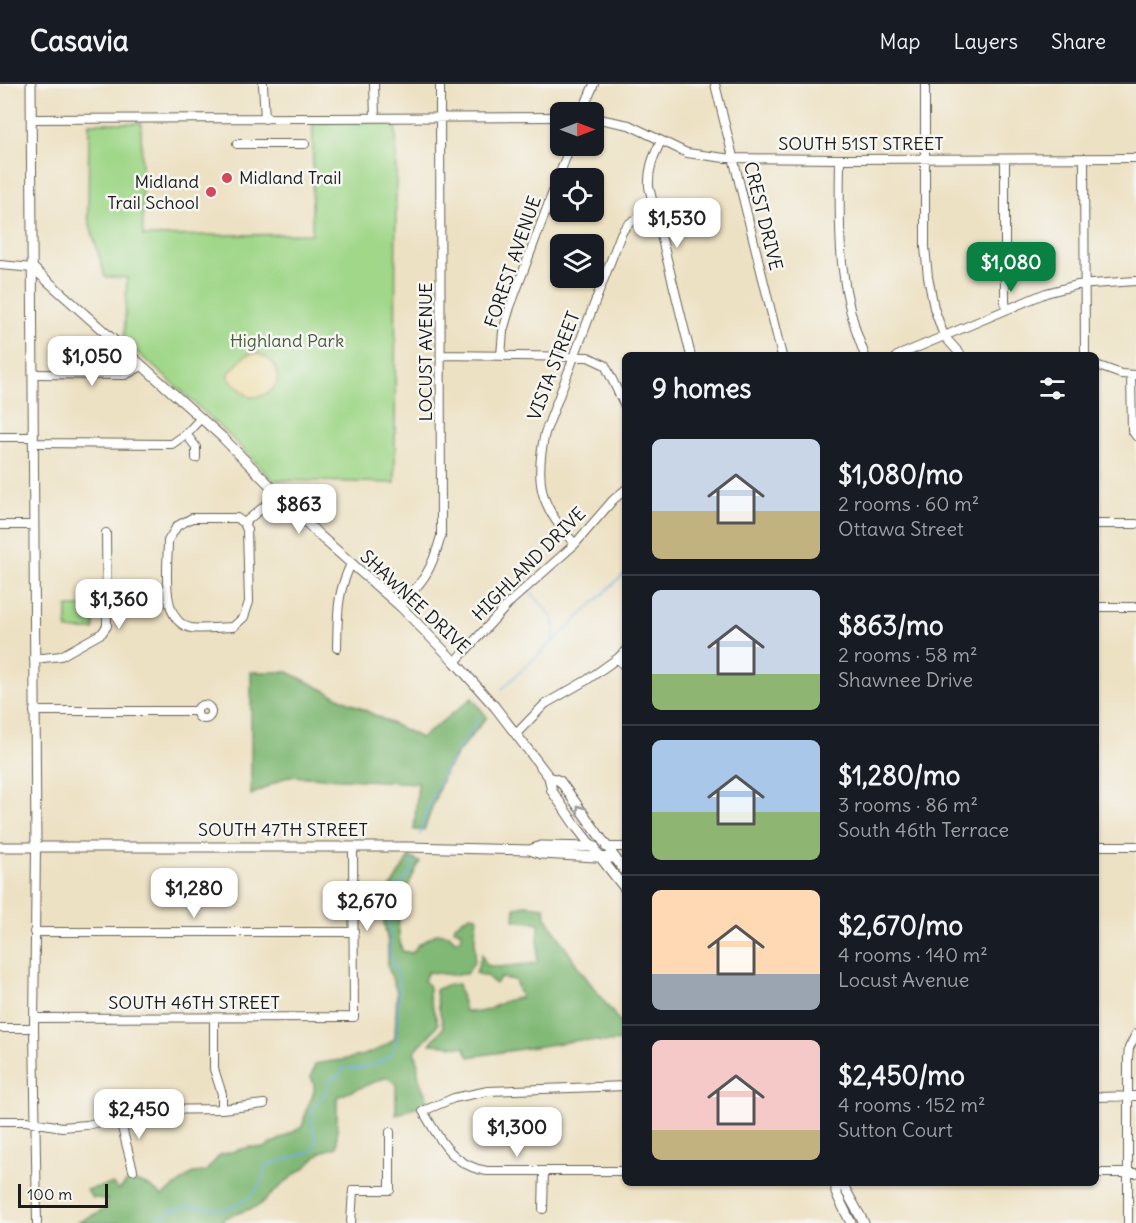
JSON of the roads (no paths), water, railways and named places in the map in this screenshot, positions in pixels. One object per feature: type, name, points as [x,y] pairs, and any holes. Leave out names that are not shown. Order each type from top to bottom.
[{"type":"main road","points":[[31,84],[36,847]]},
{"type":"main road","name":"SHAWNEE DRIVE","points":[[33,268],[222,436],[351,564],[400,606],[455,662],[495,707],[549,777],[552,792],[590,847],[622,886]]},
{"type":"main road","points":[[33,294],[38,288],[55,288]]},
{"type":"main road","name":"SHAWNEE DRIVE","points":[[549,777],[560,781],[622,868]]},
{"type":"main road","points":[[564,847],[572,842],[575,825]]},
{"type":"main road","name":"SOUTH 47TH STREET","points":[[530,850],[536,846],[606,847]]},
{"type":"main road","name":"SOUTH 47TH STREET","points":[[0,847],[353,847],[530,850],[541,854],[614,858]]},
{"type":"main road","points":[[837,1186],[836,1192],[850,1221],[861,1219],[842,1186]]},
{"type":"street","points":[[263,84],[265,119]]},
{"type":"street","points":[[374,84],[375,118]]},
{"type":"street","name":"LOCUST AVENUE","points":[[400,606],[425,579],[434,561],[441,537],[440,84]]},
{"type":"street","points":[[586,102],[594,84]]},
{"type":"street","name":"CREST DRIVE","points":[[715,84],[781,352]]},
{"type":"street","points":[[925,84],[925,248],[928,277],[934,308],[944,336],[958,352]]},
{"type":"street","points":[[31,119],[550,117]]},
{"type":"street","name":"SOUTH 51ST STREET","points":[[604,120],[629,125],[687,153],[733,158],[1136,158]]},
{"type":"street","points":[[661,141],[648,173],[654,212],[690,352]]},
{"type":"street","points":[[237,144],[305,144]]},
{"type":"street","name":"FOREST AVENUE","points":[[501,356],[502,331],[566,156]]},
{"type":"street","points":[[1084,158],[1085,352]]},
{"type":"street","points":[[840,159],[841,266],[847,303],[863,352]]},
{"type":"street","points":[[1005,159],[1006,309]]},
{"type":"street","name":"VISTA STREET","points":[[574,544],[558,526],[546,504],[540,480],[540,456],[545,433],[625,226],[633,220],[654,212]]},
{"type":"street","points":[[0,265],[33,268]]},
{"type":"street","points":[[906,352],[1046,293],[1085,284],[1136,281]]},
{"type":"street","points":[[441,356],[588,357],[605,365],[622,400]]},
{"type":"street","points":[[33,374],[125,375],[142,366]]},
{"type":"street","points":[[1099,366],[1134,375],[1132,430],[1136,436]]},
{"type":"street","points":[[0,438],[172,444],[186,434],[201,418]]},
{"type":"street","points":[[186,434],[196,447],[196,458]]},
{"type":"street","name":"HIGHLAND DRIVE","points":[[455,662],[511,601],[574,544],[622,492]]},
{"type":"street","points":[[244,523],[279,494]]},
{"type":"street","points":[[192,518],[237,518],[244,523],[247,530],[249,602],[244,617],[233,627],[193,628],[174,618],[168,604],[170,534],[182,522],[192,518]]},
{"type":"street","points":[[1099,524],[1136,524]]},
{"type":"street","points":[[0,525],[33,525]]},
{"type":"street","points":[[34,659],[60,656],[102,633],[106,626],[106,533]]},
{"type":"street","points":[[337,648],[338,598],[351,564]]},
{"type":"street","points":[[1099,607],[1136,607]]},
{"type":"street","points":[[516,734],[545,704],[587,680],[622,654]]},
{"type":"street","points":[[618,658],[622,663]]},
{"type":"street","points":[[34,711],[198,711]]},
{"type":"street","points":[[1099,846],[1136,846]]},
{"type":"street","points":[[36,847],[34,1028],[37,1223]]},
{"type":"street","points":[[34,932],[354,932],[353,847]]},
{"type":"street","name":"SOUTH 47TH STREET","points":[[606,847],[622,847]]},
{"type":"street","name":"SOUTH 47TH STREET","points":[[614,858],[622,858]]},
{"type":"street","name":"SOUTH 46TH STREET","points":[[34,1018],[354,1017],[354,932]]},
{"type":"street","points":[[214,1019],[214,1069],[222,1094],[222,1109]]},
{"type":"street","points":[[0,1028],[34,1028]]},
{"type":"street","points":[[1128,1223],[1132,1173],[1132,1096],[1128,1052],[1136,1034]]},
{"type":"street","points":[[622,1086],[488,1091],[454,1098],[423,1111],[444,1146],[459,1161],[470,1167],[487,1171],[622,1171]]},
{"type":"street","points":[[1099,1097],[1132,1096]]},
{"type":"street","points":[[0,1121],[35,1122],[62,1127],[87,1125],[149,1110],[222,1109],[264,1104]]},
{"type":"street","points":[[119,1116],[133,1170]]},
{"type":"street","points":[[351,1223],[353,1190],[390,1190],[390,1132]]},
{"type":"street","points":[[543,1209],[544,1171]]},
{"type":"street","points":[[1099,1173],[1132,1173]]},
{"type":"waterway","points":[[553,642],[622,576]]},
{"type":"waterway","points":[[502,689],[552,642],[555,634],[550,615],[531,593]]},
{"type":"waterway","points":[[420,835],[436,788],[479,718]]},
{"type":"waterway","points":[[151,1223],[176,1209],[187,1207],[223,1209],[241,1203],[260,1185],[265,1166],[313,1151],[317,1143],[312,1126],[312,1113],[325,1094],[329,1080],[340,1075],[342,1068],[357,1069],[376,1064],[390,1056],[396,1044],[399,990],[398,976],[390,954],[386,905],[388,898],[410,873],[413,860]]},
{"type":"place","name":"Midland Trail","points":[[227,178]]},
{"type":"place","name":"Midland Trail School","points":[[211,192]]},
{"type":"park label","name":"Highland Park","points":[[287,341]]}]
